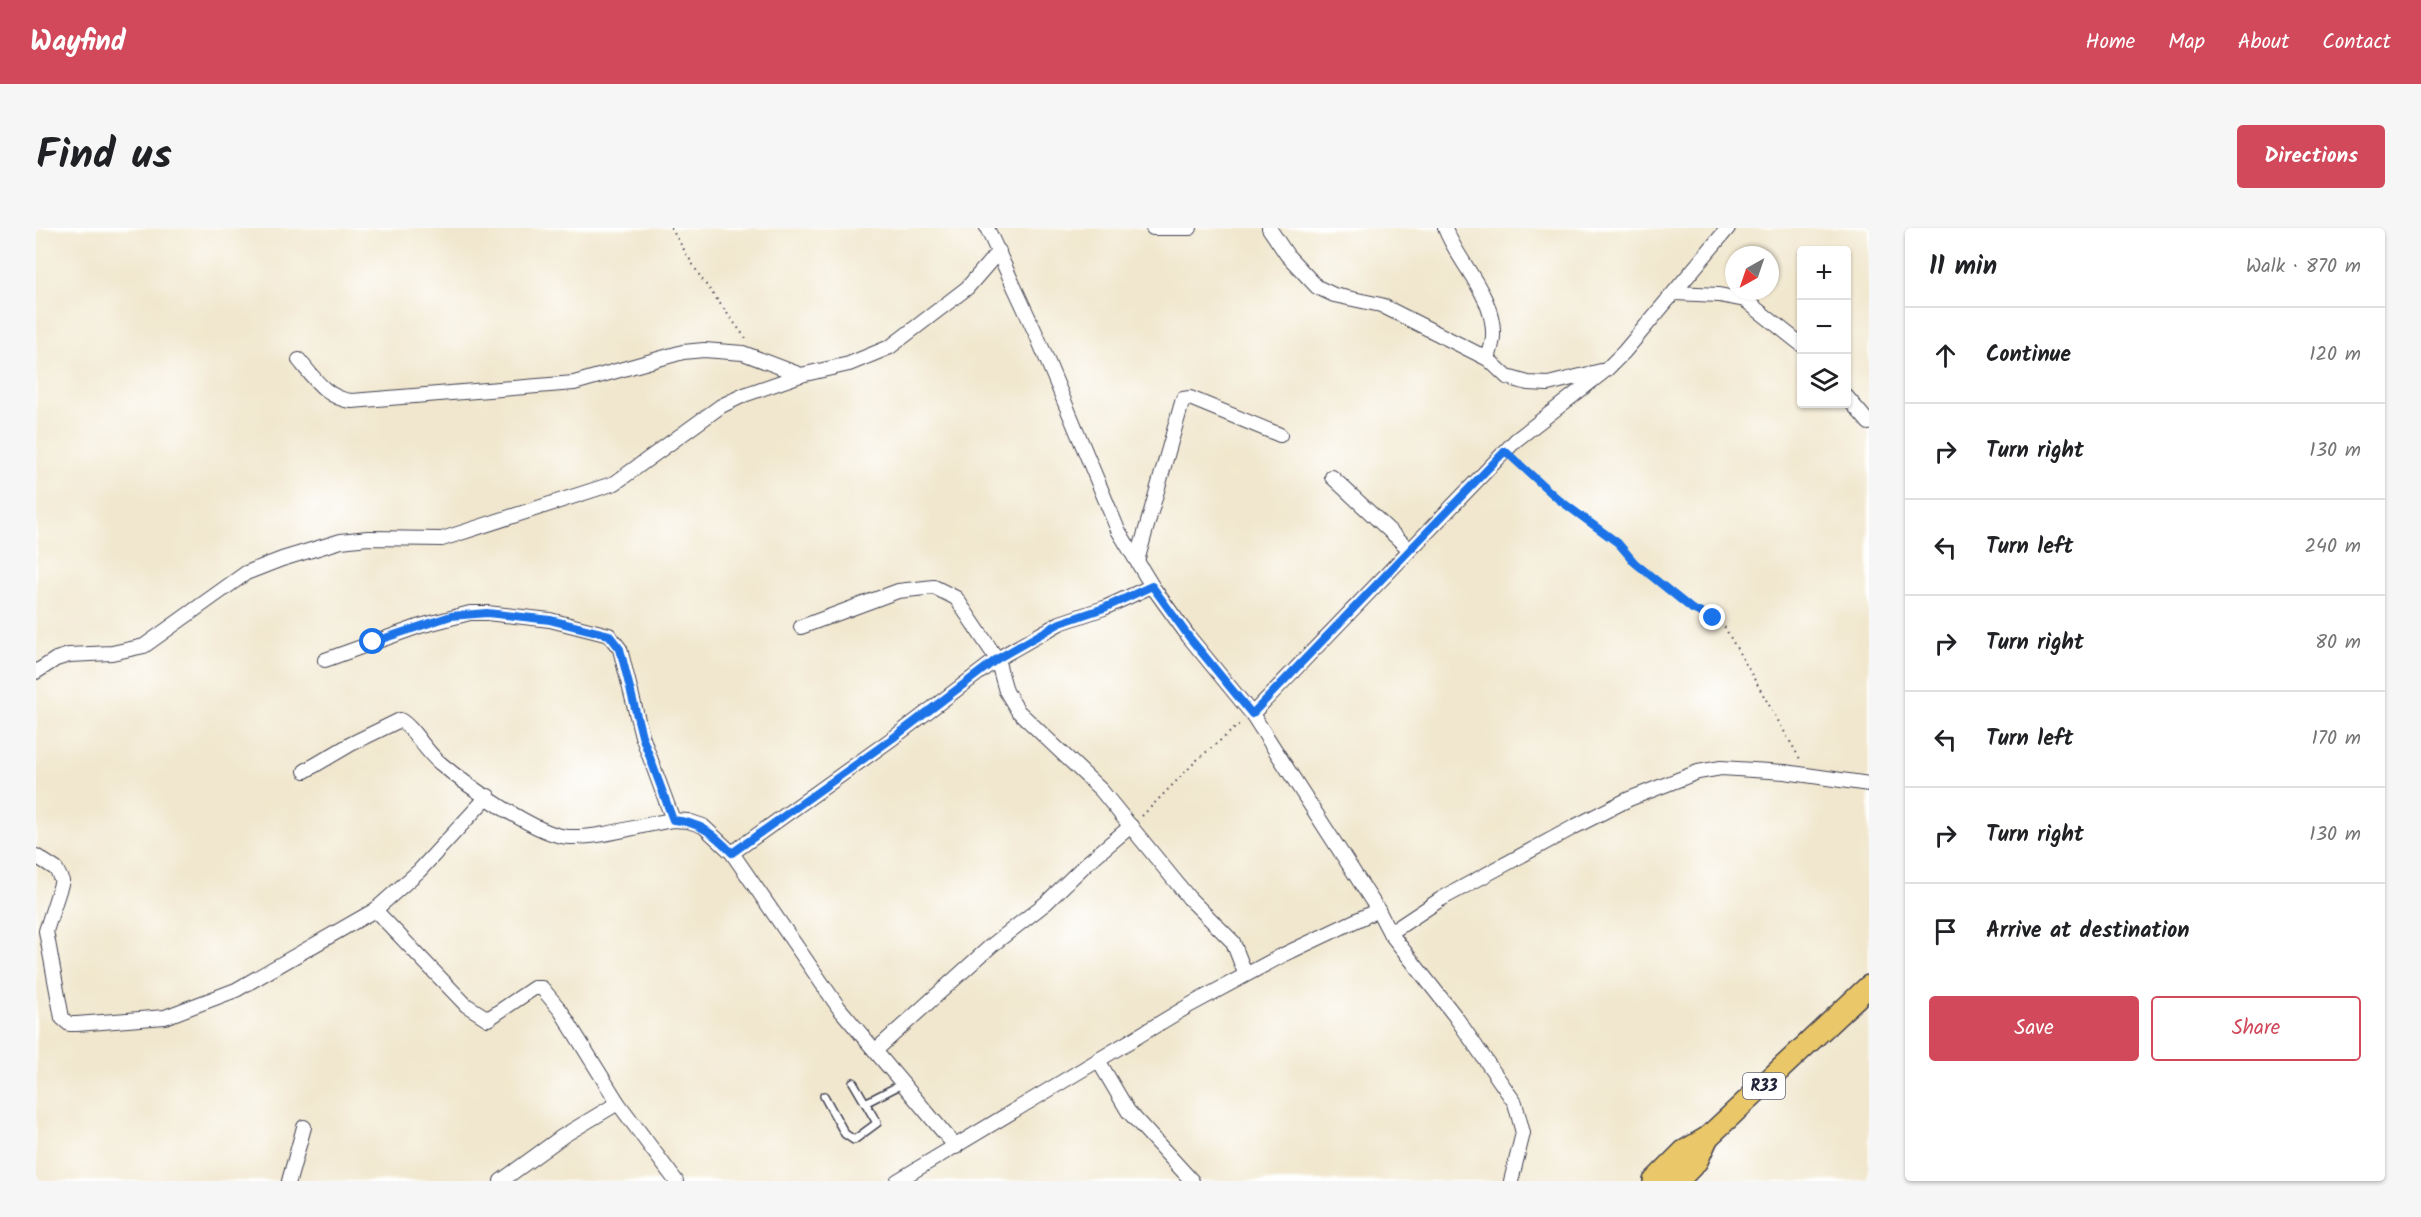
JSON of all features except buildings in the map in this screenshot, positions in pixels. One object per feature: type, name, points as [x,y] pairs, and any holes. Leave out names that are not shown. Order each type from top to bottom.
[{"type":"main road","name":"R33","points":[[1654,1181],[1684,1151],[1708,1137],[1869,986]]},
{"type":"main road","name":"R33","points":[[1678,1181],[1704,1151],[1708,1137]]},
{"type":"street","points":[[987,228],[1037,336],[1106,506],[1152,586],[1189,637],[1252,714],[1378,910],[1390,933],[1455,1016],[1515,1103],[1523,1133],[1512,1181]]},
{"type":"street","points":[[1153,228],[1190,228]]},
{"type":"street","points":[[1269,228],[1287,255],[1317,287],[1334,295],[1381,305],[1488,359],[1507,377],[1528,383],[1548,384],[1606,370]]},
{"type":"street","points":[[1445,228],[1462,263],[1483,294],[1493,335],[1488,359]]},
{"type":"street","points":[[1252,714],[1505,451],[1534,425],[1606,370],[1675,293],[1728,228]]},
{"type":"street","points":[[36,672],[56,659],[69,655],[112,653],[144,646],[246,573],[282,559],[341,541],[368,538],[442,539],[591,492],[630,474],[721,406],[744,395],[801,375],[849,364],[890,347],[966,288],[999,251]]},
{"type":"street","points":[[1675,293],[1719,295],[1745,300],[1797,341]]},
{"type":"street","points":[[299,360],[329,393],[340,400],[352,401],[574,383],[683,352],[704,350],[743,353],[801,375]]},
{"type":"street","points":[[1137,561],[1183,399],[1190,398],[1280,435]]},
{"type":"street","points":[[1851,402],[1869,423]]},
{"type":"street","points":[[1332,477],[1409,549]]},
{"type":"street","points":[[732,853],[893,738],[997,659],[1060,623],[1104,608],[1152,586]]},
{"type":"street","points":[[801,627],[898,591],[934,587],[956,598],[997,659],[1006,692],[1018,711],[1101,790],[1189,898],[1233,942],[1245,974]]},
{"type":"street","points":[[325,660],[430,622],[470,614],[487,613],[550,620],[609,635],[620,649],[642,736],[673,820]]},
{"type":"street","points":[[305,771],[351,744],[400,720],[407,724],[431,756],[533,826],[558,836],[587,836],[673,820],[688,821],[703,826],[732,853],[839,1008],[956,1147]]},
{"type":"street","points":[[1390,933],[1441,899],[1574,827],[1629,799],[1689,775],[1721,768],[1808,775],[1869,784]]},
{"type":"street","points":[[36,856],[57,869],[62,881],[46,931],[62,1018],[69,1024],[165,1017],[181,1013],[236,990],[375,910],[419,872],[488,796]]},
{"type":"street","points":[[876,1050],[991,946],[1046,903],[1087,863],[1131,826]]},
{"type":"street","points":[[375,910],[466,1005],[482,1018],[494,1018],[534,988],[542,988],[561,1011],[618,1103],[676,1181]]},
{"type":"street","points":[[897,1181],[1245,974],[1378,910]]},
{"type":"street","points":[[1098,1060],[1128,1111],[1192,1181]]},
{"type":"street","points":[[501,1181],[562,1136],[618,1103]]},
{"type":"street","points":[[289,1181],[304,1127]]},
{"type":"lane","points":[[824,1096],[851,1140],[877,1126],[853,1082]]},
{"type":"lane","points":[[866,1103],[904,1083]]},
{"type":"path","points":[[671,228],[701,278],[761,359]]},
{"type":"path","points":[[1505,451],[1558,499],[1618,543],[1635,563],[1692,609],[1724,624],[1808,775]]},
{"type":"path","points":[[1131,826],[1198,759],[1252,714]]},
{"type":"route","points":[[373,642],[451,616],[487,613],[550,620],[598,630],[609,635],[620,649],[642,736],[673,820],[688,821],[703,826],[732,853],[893,738],[997,659],[1060,623],[1104,608],[1152,586],[1189,637],[1252,714],[1505,451],[1558,499],[1618,543],[1635,563],[1692,609],[1703,616],[1713,618]]}]
